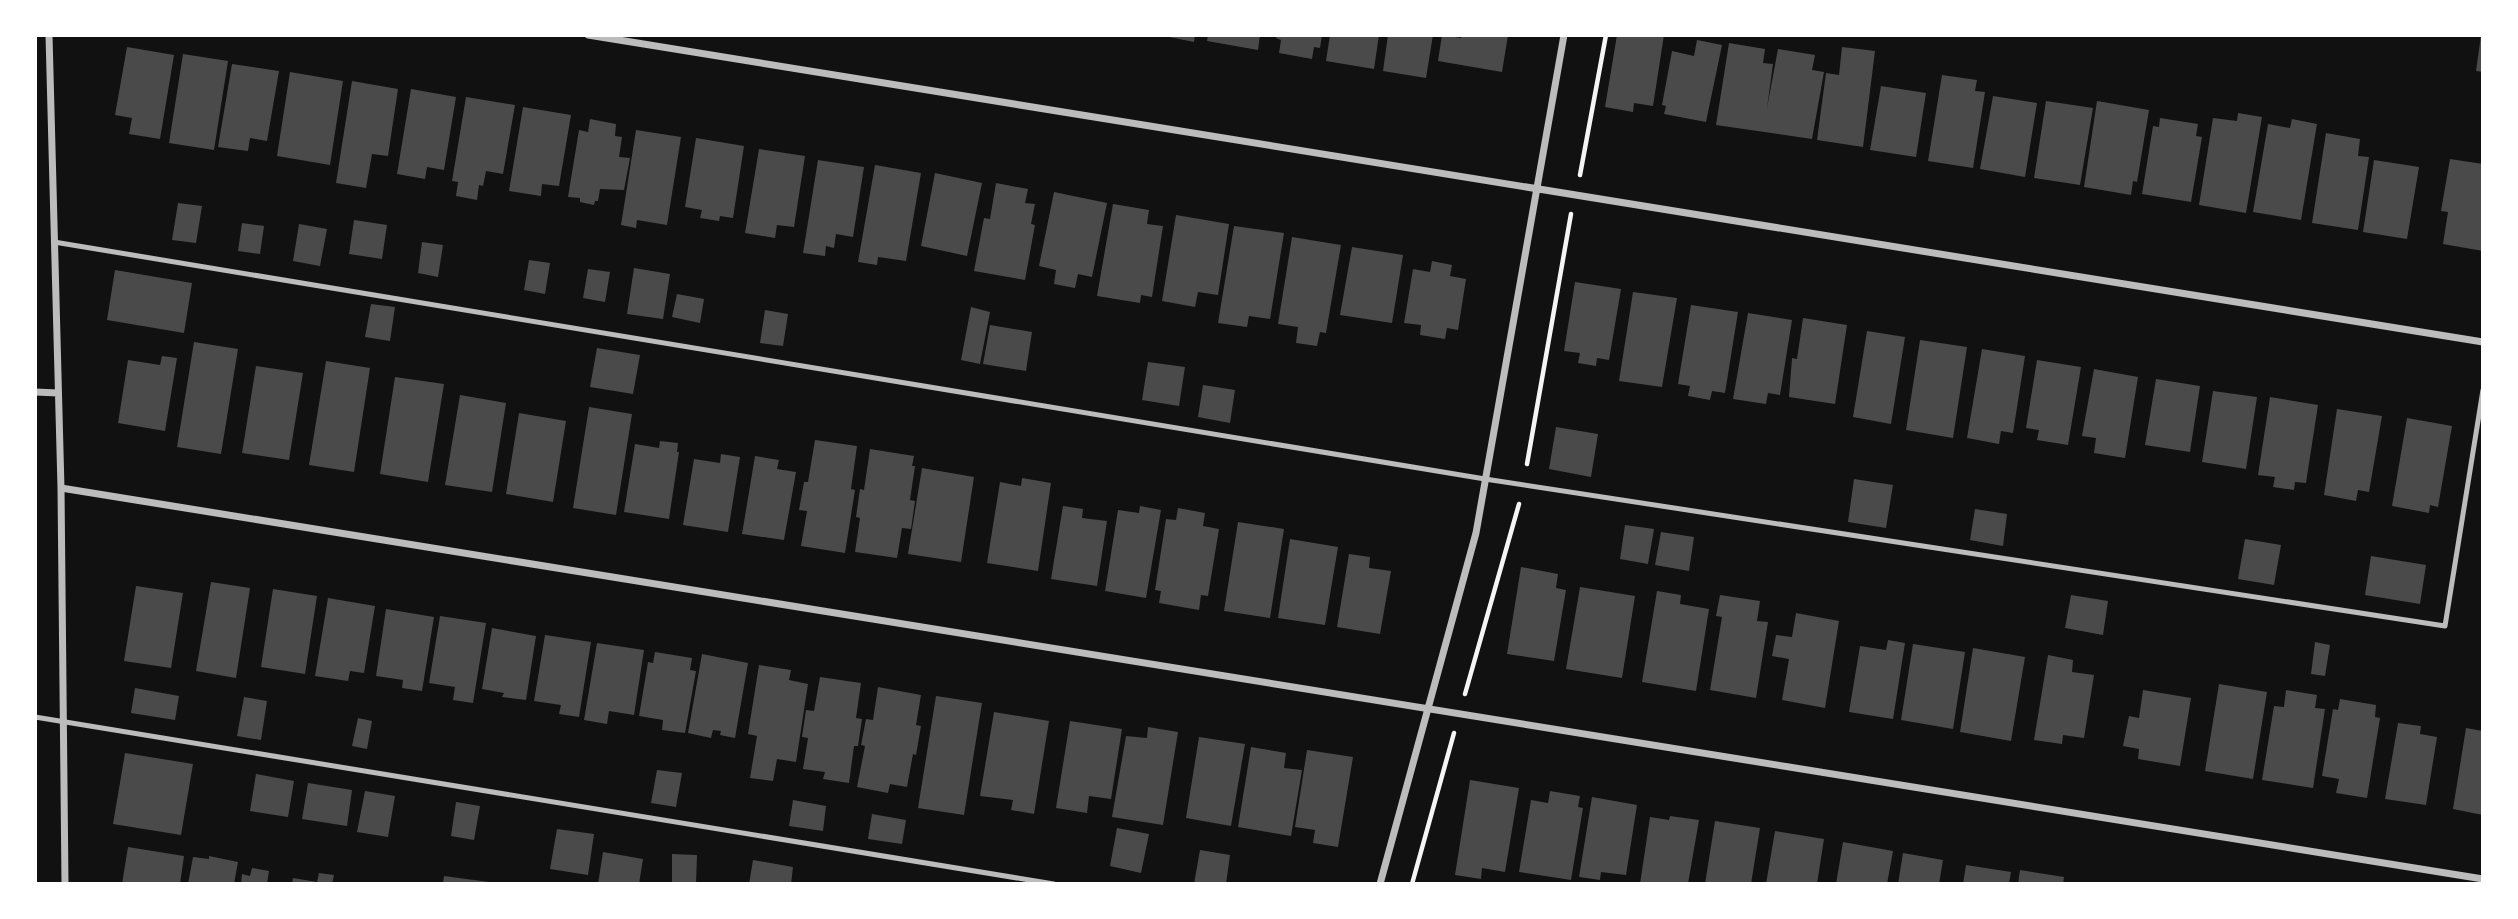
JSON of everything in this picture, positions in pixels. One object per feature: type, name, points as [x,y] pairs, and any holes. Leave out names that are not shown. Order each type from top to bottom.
[{"type":"street","points":[[49,35],[61,488],[65,884]]},
{"type":"street","points":[[588,35],[2483,342]]},
{"type":"street","points":[[1380,884],[1476,533],[1564,35]]},
{"type":"street","points":[[35,393],[58,393]]},
{"type":"street","points":[[61,488],[2483,879]]},
{"type":"lane","points":[[54,242],[1485,479],[2445,626],[2483,390]]},
{"type":"lane","points":[[35,717],[1054,884]]},
{"type":"building","points":[[1159,35],[1195,35],[1194,42]]},
{"type":"building","points":[[1208,35],[1260,35],[1258,50],[1207,41]]},
{"type":"building","points":[[1277,35],[1322,35],[1320,48],[1314,47],[1312,59],[1279,53],[1281,40],[1276,38]]},
{"type":"building","points":[[1330,35],[1379,35],[1374,69],[1326,61]]},
{"type":"building","points":[[1388,35],[1433,35],[1426,78],[1383,71]]},
{"type":"building","points":[[1442,35],[1461,38],[1462,35],[1508,35],[1502,72],[1438,61]]},
{"type":"building","points":[[1617,35],[1664,35],[1653,106],[1634,103],[1633,112],[1605,107]]},
{"type":"building","points":[[2483,35],[2483,72],[2476,71]]},
{"type":"building","points":[[1697,40],[1722,45],[1706,122],[1664,114],[1666,106],[1662,105],[1672,51],[1694,56]]},
{"type":"building","points":[[1729,43],[1765,49],[1763,63],[1773,64],[1767,108],[1778,49],[1815,55],[1812,70],[1824,72],[1812,139],[1716,125]]},
{"type":"building","points":[[127,47],[174,55],[160,139],[129,134],[132,118],[115,115]]},
{"type":"building","points":[[1842,47],[1875,51],[1863,147],[1817,140],[1826,73],[1839,75]]},
{"type":"building","points":[[183,54],[228,61],[214,150],[169,143]]},
{"type":"building","points":[[232,64],[279,71],[267,141],[250,138],[248,151],[218,147]]},
{"type":"building","points":[[290,72],[343,81],[330,165],[277,156]]},
{"type":"building","points":[[1942,75],[1977,80],[1975,91],[1985,92],[1973,168],[1928,161]]},
{"type":"building","points":[[352,81],[398,89],[388,156],[372,154],[366,188],[336,183]]},
{"type":"building","points":[[1881,86],[1926,93],[1916,157],[1870,150]]},
{"type":"building","points":[[411,89],[456,97],[444,170],[427,167],[425,179],[397,174]]},
{"type":"building","points":[[1993,96],[2037,103],[2025,177],[1980,169]]},
{"type":"building","points":[[466,97],[515,105],[503,174],[486,171],[483,186],[479,185],[477,200],[456,196],[458,182],[452,181]]},
{"type":"building","points":[[2046,101],[2093,108],[2080,185],[2034,178]]},
{"type":"building","points":[[2097,101],[2149,110],[2137,182],[2133,181],[2131,195],[2084,187]]},
{"type":"building","points":[[523,107],[571,115],[559,186],[542,184],[541,196],[509,191]]},
{"type":"building","points":[[2238,113],[2262,117],[2246,213],[2199,205],[2213,118],[2237,121]]},
{"type":"building","points":[[2160,118],[2198,124],[2196,136],[2202,137],[2191,202],[2142,194],[2153,126],[2159,127]]},
{"type":"building","points":[[590,119],[616,124],[615,136],[622,137],[619,157],[630,158],[624,190],[600,189],[598,201],[595,201],[594,205],[580,202],[580,198],[568,197],[579,130],[588,132]]},
{"type":"building","points":[[2292,119],[2317,124],[2301,220],[2253,212],[2268,124],[2290,128]]},
{"type":"building","points":[[636,130],[681,137],[667,225],[637,220],[636,228],[621,225]]},
{"type":"building","points":[[2326,133],[2360,139],[2358,156],[2369,157],[2358,230],[2312,223]]},
{"type":"building","points":[[696,138],[744,146],[733,218],[720,216],[719,221],[700,218],[702,210],[685,207]]},
{"type":"building","points":[[759,149],[805,156],[794,227],[777,225],[775,238],[745,233]]},
{"type":"building","points":[[2450,159],[2483,164],[2483,251],[2443,244],[2448,212],[2441,211]]},
{"type":"building","points":[[818,160],[864,167],[853,237],[836,234],[834,248],[826,246],[825,256],[803,253]]},
{"type":"building","points":[[2374,160],[2419,167],[2407,239],[2363,232]]},
{"type":"building","points":[[875,165],[921,173],[906,261],[878,257],[877,265],[858,262]]},
{"type":"building","points":[[935,173],[982,183],[967,256],[921,246]]},
{"type":"building","points":[[996,183],[1028,189],[1025,203],[1035,204],[1031,224],[1035,225],[1025,280],[974,271],[984,218],[990,219]]},
{"type":"building","points":[[1054,192],[1107,203],[1092,277],[1078,274],[1075,288],[1054,284],[1056,270],[1039,266]]},
{"type":"building","points":[[178,203],[202,206],[196,243],[172,240]]},
{"type":"building","points":[[1113,204],[1149,210],[1147,224],[1163,226],[1152,297],[1141,295],[1140,303],[1097,296]]},
{"type":"building","points":[[1176,215],[1229,224],[1218,295],[1198,292],[1195,307],[1162,301]]},
{"type":"building","points":[[354,220],[387,225],[382,259],[349,254]]},
{"type":"building","points":[[242,223],[264,226],[260,254],[238,251]]},
{"type":"building","points":[[299,224],[327,229],[320,266],[293,261]]},
{"type":"building","points":[[1234,226],[1284,233],[1270,319],[1249,316],[1247,327],[1218,323]]},
{"type":"building","points":[[1292,237],[1341,245],[1326,333],[1320,332],[1317,346],[1296,343],[1298,327],[1278,324]]},
{"type":"building","points":[[422,242],[443,245],[438,277],[418,273]]},
{"type":"building","points":[[1352,247],[1403,255],[1392,323],[1340,315]]},
{"type":"building","points":[[529,260],[550,263],[545,294],[524,290]]},
{"type":"building","points":[[1432,261],[1452,265],[1450,276],[1466,279],[1458,330],[1447,328],[1445,339],[1420,335],[1421,325],[1404,323],[1413,269],[1430,272]]},
{"type":"building","points":[[634,268],[670,274],[663,319],[627,314]]},
{"type":"building","points":[[588,269],[610,272],[605,302],[583,298]]},
{"type":"building","points":[[115,270],[192,283],[184,333],[107,320]]},
{"type":"building","points":[[1575,282],[1621,289],[1609,360],[1597,358],[1596,366],[1578,363],[1580,353],[1564,351]]},
{"type":"building","points":[[1633,292],[1677,298],[1662,387],[1619,381]]},
{"type":"building","points":[[677,294],[704,299],[700,323],[672,317]]},
{"type":"building","points":[[371,304],[395,307],[390,341],[365,337]]},
{"type":"building","points":[[1691,305],[1738,312],[1725,393],[1712,391],[1710,400],[1688,396],[1690,386],[1678,384]]},
{"type":"building","points":[[971,307],[990,312],[980,364],[961,360]]},
{"type":"building","points":[[765,310],[788,314],[783,346],[760,343]]},
{"type":"building","points":[[1748,313],[1792,320],[1780,395],[1768,393],[1766,404],[1733,399]]},
{"type":"building","points":[[1803,318],[1847,325],[1835,404],[1789,397],[1792,358],[1797,359]]},
{"type":"building","points":[[990,325],[1032,332],[1026,371],[983,364]]},
{"type":"building","points":[[1867,331],[1905,337],[1891,424],[1853,417]]},
{"type":"building","points":[[1920,340],[1967,347],[1953,438],[1906,430]]},
{"type":"building","points":[[194,342],[238,349],[221,454],[177,447]]},
{"type":"building","points":[[597,348],[640,355],[633,394],[590,387]]},
{"type":"building","points":[[1982,349],[2025,356],[2013,433],[2001,431],[1999,444],[1967,438]]},
{"type":"building","points":[[162,356],[177,358],[165,431],[118,423],[128,360],[160,365]]},
{"type":"building","points":[[2037,360],[2081,367],[2068,445],[2037,440],[2039,430],[2026,428]]},
{"type":"building","points":[[326,361],[370,368],[354,472],[309,465]]},
{"type":"building","points":[[1148,362],[1185,367],[1179,406],[1142,400]]},
{"type":"building","points":[[256,366],[303,373],[289,460],[242,453]]},
{"type":"building","points":[[2094,369],[2138,377],[2125,458],[2094,453],[2096,438],[2082,436]]},
{"type":"building","points":[[395,377],[444,384],[428,482],[380,474]]},
{"type":"building","points":[[2156,379],[2200,386],[2190,452],[2145,445]]},
{"type":"building","points":[[1203,385],[1235,390],[1230,423],[1198,417]]},
{"type":"building","points":[[2213,391],[2257,397],[2246,469],[2202,462]]},
{"type":"building","points":[[460,395],[506,403],[492,492],[445,485]]},
{"type":"building","points":[[2270,397],[2318,405],[2306,483],[2295,482],[2294,490],[2273,487],[2275,477],[2258,475]]},
{"type":"building","points":[[589,407],[632,414],[616,515],[573,508]]},
{"type":"building","points":[[2337,409],[2382,416],[2369,492],[2358,490],[2356,501],[2324,495]]},
{"type":"building","points":[[519,413],[566,421],[553,502],[506,494]]},
{"type":"building","points":[[2407,418],[2452,426],[2438,507],[2430,505],[2429,513],[2392,506]]},
{"type":"building","points":[[1556,427],[1598,434],[1591,477],[1549,469]]},
{"type":"building","points":[[815,440],[857,446],[851,489],[855,490],[845,553],[801,546],[807,511],[799,510],[804,482],[808,482]]},
{"type":"building","points":[[660,441],[678,443],[669,519],[624,512],[635,444],[659,448]]},
{"type":"building","points":[[870,449],[914,456],[910,500],[915,501],[911,529],[902,528],[897,558],[855,552],[860,518],[856,517],[860,489],[864,490]]},
{"type":"building","points":[[721,454],[740,457],[728,532],[683,525],[694,459],[720,463]]},
{"type":"building","points":[[755,456],[779,460],[777,469],[796,472],[784,540],[742,534]]},
{"type":"building","points":[[922,468],[974,477],[961,562],[908,554]]},
{"type":"building","points":[[1022,478],[1051,483],[1038,571],[987,563],[1000,482],[1021,486]]},
{"type":"building","points":[[1854,479],[1893,485],[1886,528],[1848,522]]},
{"type":"building","points":[[1063,506],[1083,509],[1082,518],[1107,521],[1097,586],[1051,579]]},
{"type":"building","points":[[1140,506],[1161,510],[1146,598],[1105,591],[1118,510],[1139,513]]},
{"type":"building","points":[[1178,508],[1205,513],[1203,526],[1219,529],[1208,596],[1201,595],[1199,610],[1159,603],[1161,591],[1155,590],[1166,519],[1176,520]]},
{"type":"building","points":[[1975,509],[2007,514],[2003,546],[1970,540]]},
{"type":"building","points":[[1238,522],[1284,529],[1270,618],[1224,611]]},
{"type":"building","points":[[1625,525],[1654,529],[1648,564],[1620,559]]},
{"type":"building","points":[[1661,532],[1694,537],[1689,571],[1655,565]]},
{"type":"building","points":[[1290,539],[1338,547],[1325,625],[1278,618]]},
{"type":"building","points":[[2245,539],[2281,545],[2274,585],[2238,579]]},
{"type":"building","points":[[1349,554],[1370,557],[1369,568],[1391,571],[1380,634],[1337,627]]},
{"type":"building","points":[[2371,556],[2426,565],[2420,604],[2365,595]]},
{"type":"building","points":[[1521,567],[1558,574],[1556,588],[1566,590],[1554,661],[1507,654]]},
{"type":"building","points":[[211,582],[250,588],[236,678],[196,671]]},
{"type":"building","points":[[136,586],[183,593],[171,668],[124,661]]},
{"type":"building","points":[[1580,587],[1635,596],[1622,678],[1566,669]]},
{"type":"building","points":[[273,589],[317,596],[305,674],[261,667]]},
{"type":"building","points":[[1657,591],[1681,595],[1680,604],[1709,609],[1696,691],[1642,682]]},
{"type":"building","points":[[1720,595],[1760,601],[1757,621],[1768,622],[1756,698],[1710,690],[1722,617],[1716,616]]},
{"type":"building","points":[[2071,595],[2108,601],[2103,635],[2065,628]]},
{"type":"building","points":[[328,598],[375,606],[364,673],[350,671],[348,681],[315,676]]},
{"type":"building","points":[[386,609],[434,617],[422,691],[402,688],[403,680],[376,676]]},
{"type":"building","points":[[1796,613],[1839,621],[1825,708],[1782,700],[1789,659],[1772,656],[1776,635],[1792,637]]},
{"type":"building","points":[[440,616],[486,623],[473,703],[453,700],[455,687],[429,683]]},
{"type":"building","points":[[492,628],[536,636],[526,700],[502,697],[504,693],[482,689]]},
{"type":"building","points":[[545,635],[591,642],[579,717],[559,714],[561,705],[534,701]]},
{"type":"building","points":[[1888,640],[1905,643],[1893,719],[1849,712],[1860,646],[1886,650]]},
{"type":"building","points":[[2315,642],[2330,645],[2325,676],[2311,674]]},
{"type":"building","points":[[597,643],[644,650],[634,715],[609,711],[607,724],[584,720]]},
{"type":"building","points":[[1913,644],[1965,652],[1953,729],[1901,720]]},
{"type":"building","points":[[1973,648],[2025,657],[2011,741],[1960,732]]},
{"type":"building","points":[[655,652],[692,658],[690,670],[696,671],[685,733],[662,730],[663,720],[639,716],[648,662],[653,663]]},
{"type":"building","points":[[702,654],[748,663],[735,738],[720,735],[721,731],[713,730],[711,738],[688,733]]},
{"type":"building","points":[[2048,655],[2073,660],[2072,672],[2094,675],[2084,738],[2063,735],[2062,744],[2034,740]]},
{"type":"building","points":[[759,665],[791,670],[789,680],[808,684],[796,762],[777,759],[773,781],[750,778],[757,736],[748,734]]},
{"type":"building","points":[[820,677],[861,683],[856,718],[862,719],[858,746],[854,746],[849,783],[823,779],[825,772],[803,769],[808,738],[802,737],[806,710],[814,711]]},
{"type":"building","points":[[2219,684],[2267,692],[2253,779],[2205,771]]},
{"type":"building","points":[[878,687],[921,695],[916,725],[921,726],[907,787],[890,784],[888,793],[857,787],[865,746],[861,745],[866,719],[873,720]]},
{"type":"building","points":[[135,688],[179,696],[175,720],[131,713]]},
{"type":"building","points":[[2143,690],[2191,698],[2180,766],[2138,759],[2139,749],[2123,746],[2129,716],[2139,718]]},
{"type":"building","points":[[2286,690],[2317,695],[2315,708],[2325,709],[2313,788],[2262,780],[2274,706],[2284,707]]},
{"type":"building","points":[[936,696],[982,703],[964,815],[918,808]]},
{"type":"building","points":[[244,697],[267,701],[261,740],[237,736]]},
{"type":"building","points":[[2340,699],[2376,705],[2375,717],[2380,718],[2367,798],[2336,793],[2339,779],[2322,776],[2333,709],[2338,710]]},
{"type":"building","points":[[994,712],[1049,721],[1034,814],[1011,810],[1013,800],[980,796]]},
{"type":"building","points":[[358,718],[372,721],[367,749],[352,746]]},
{"type":"building","points":[[1070,721],[1122,729],[1111,799],[1089,796],[1087,813],[1056,808]]},
{"type":"building","points":[[2398,723],[2421,726],[2420,734],[2437,737],[2426,805],[2385,799]]},
{"type":"building","points":[[1148,727],[1178,732],[1163,825],[1112,817],[1126,736],[1147,738]]},
{"type":"building","points":[[2466,728],[2483,731],[2483,815],[2453,809]]},
{"type":"building","points":[[1199,737],[1245,744],[1231,826],[1186,818]]},
{"type":"building","points":[[1251,747],[1286,753],[1284,768],[1302,770],[1291,836],[1238,827]]},
{"type":"building","points":[[1307,750],[1353,757],[1338,847],[1313,843],[1315,830],[1295,827]]},
{"type":"building","points":[[125,753],[193,764],[181,835],[113,824]]},
{"type":"building","points":[[657,770],[682,773],[676,807],[651,803]]},
{"type":"building","points":[[256,774],[294,781],[288,817],[250,811]]},
{"type":"building","points":[[1470,780],[1519,788],[1505,872],[1482,868],[1481,879],[1455,875]]},
{"type":"building","points":[[308,783],[352,790],[347,826],[302,819]]},
{"type":"building","points":[[365,791],[395,796],[388,837],[357,832]]},
{"type":"building","points":[[1550,791],[1580,796],[1578,807],[1583,808],[1571,880],[1519,872],[1531,800],[1548,803]]},
{"type":"building","points":[[1592,797],[1637,805],[1626,875],[1601,872],[1600,880],[1579,877]]},
{"type":"building","points":[[793,800],[826,806],[823,831],[789,826]]},
{"type":"building","points":[[456,802],[480,806],[474,840],[451,836]]},
{"type":"building","points":[[872,814],[906,820],[902,844],[868,839]]},
{"type":"building","points":[[1670,816],[1699,820],[1688,884],[1640,884],[1650,817],[1669,820]]},
{"type":"building","points":[[1715,821],[1760,828],[1751,884],[1705,884]]},
{"type":"building","points":[[1117,828],[1149,834],[1141,873],[1110,866]]},
{"type":"building","points":[[557,829],[594,834],[588,875],[550,869]]},
{"type":"building","points":[[1775,831],[1824,839],[1817,884],[1766,884]]},
{"type":"building","points":[[1843,842],[1893,851],[1887,884],[1836,884]]},
{"type":"building","points":[[128,847],[184,856],[180,884],[122,884]]},
{"type":"building","points":[[1200,850],[1230,855],[1226,884],[1194,884]]},
{"type":"building","points":[[603,852],[643,859],[639,884],[598,884]]},
{"type":"building","points":[[1903,853],[1943,860],[1939,884],[1898,884]]},
{"type":"building","points":[[672,854],[697,855],[696,884],[672,884]]},
{"type":"building","points":[[209,856],[238,862],[234,884],[188,884],[193,857],[209,859]]},
{"type":"building","points":[[753,860],[793,867],[791,884],[749,884]]},
{"type":"building","points":[[1966,865],[2011,872],[2009,884],[1963,884]]},
{"type":"building","points":[[252,868],[269,871],[267,884],[241,884],[242,874],[250,876]]},
{"type":"building","points":[[2020,870],[2064,877],[2063,884],[2018,884]]},
{"type":"building","points":[[319,873],[334,875],[332,884],[292,884],[293,878],[317,882]]},
{"type":"building","points":[[444,876],[489,882],[489,884],[443,884]]}]
